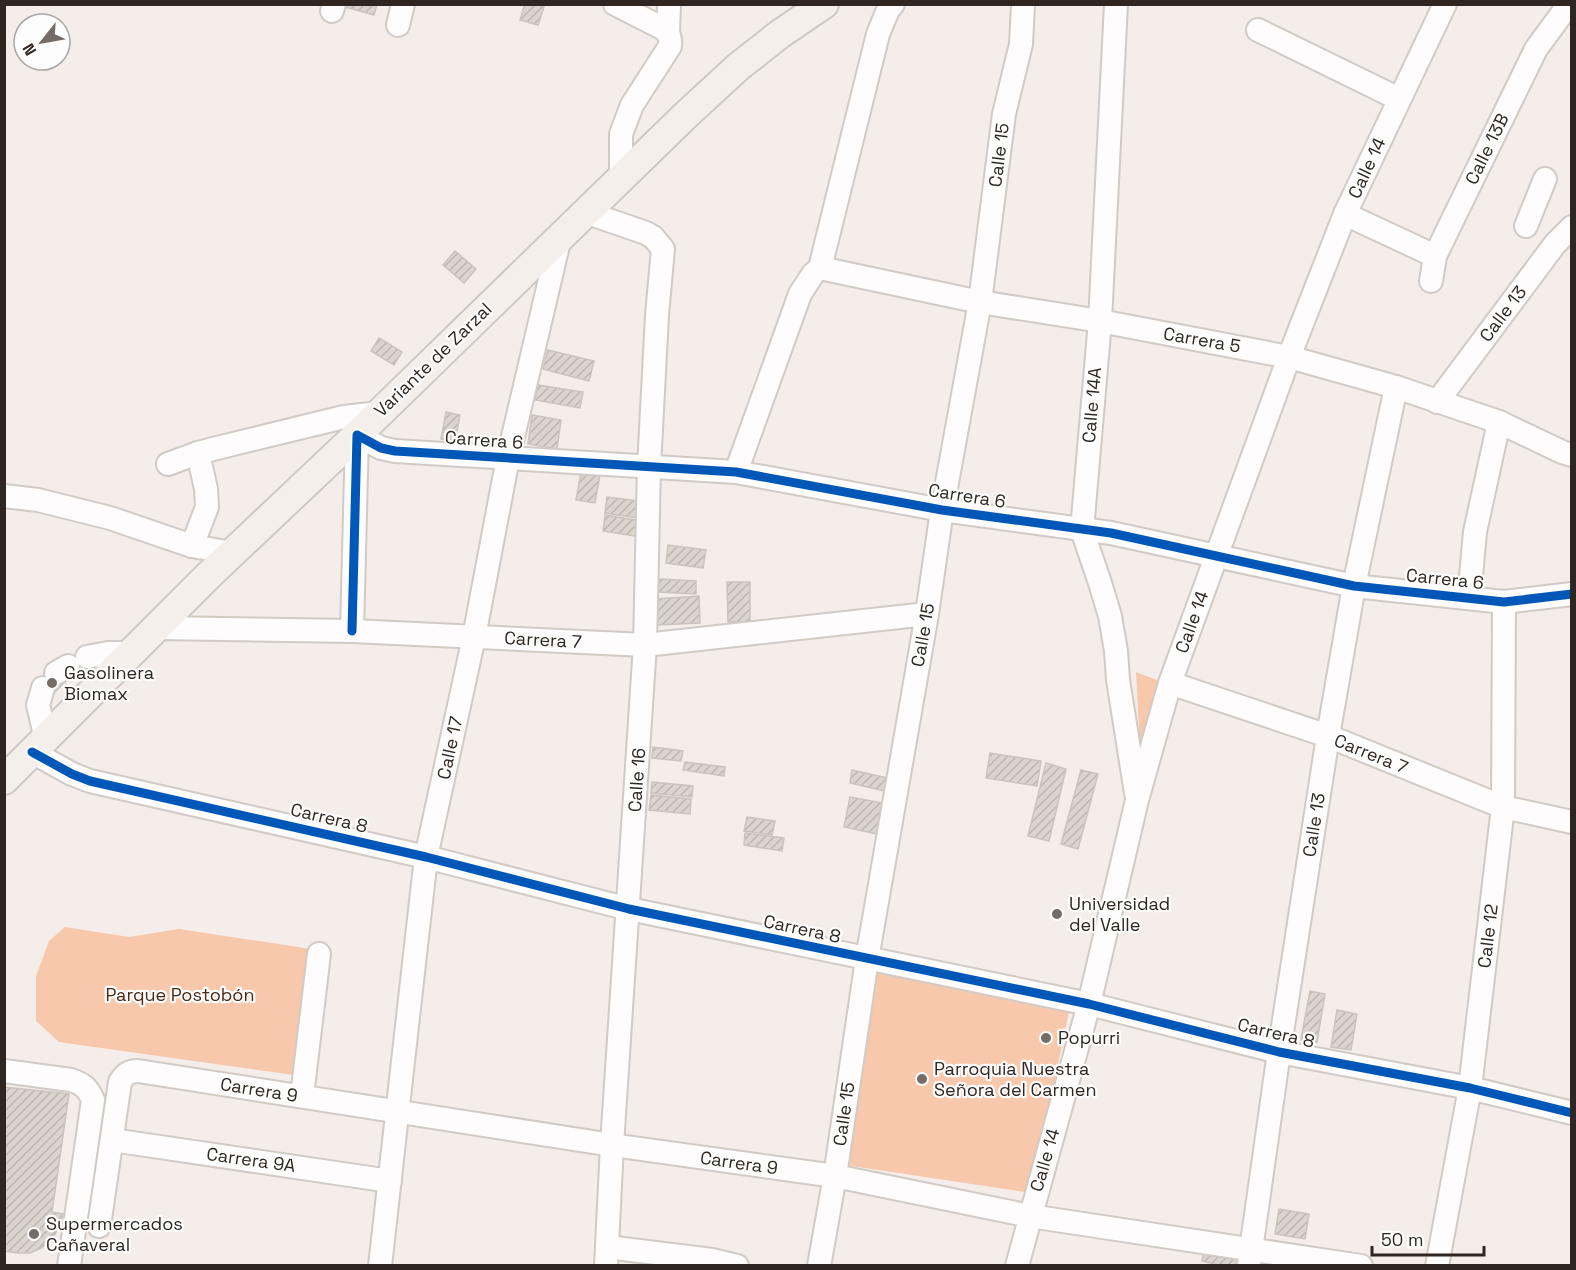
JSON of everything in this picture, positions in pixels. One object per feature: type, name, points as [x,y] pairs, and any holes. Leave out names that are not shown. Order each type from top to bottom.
[{"type":"main road","name":"Variante de Zarzal","points":[[4,780],[232,553],[357,435],[687,114],[738,67],[780,34],[824,4]]},
{"type":"street","points":[[615,4],[668,32]]},
{"type":"street","points":[[621,177],[621,134],[632,105],[670,46],[669,4]]},
{"type":"street","points":[[736,472],[800,294],[813,274],[820,268],[878,34],[893,4]]},
{"type":"street","name":"Calle 15","points":[[819,1266],[835,1176],[867,959],[927,614],[942,510],[980,302],[1004,114],[1021,44],[1023,4]]},
{"type":"street","name":"Calle 14A","points":[[1116,4],[1100,321],[1082,530],[1110,616],[1137,800]]},
{"type":"street","name":"Calle 14","points":[[1017,1266],[1089,1004],[1137,800],[1170,683],[1289,357],[1345,214],[1440,6]]},
{"type":"street","name":"Calle 13B","points":[[1431,281],[1435,256],[1536,49],[1548,32],[1566,16]]},
{"type":"street","points":[[1258,30],[1399,99]]},
{"type":"street","points":[[1545,179],[1520,222],[1555,244]]},
{"type":"street","name":"Calle 16","points":[[585,212],[646,233],[658,241],[663,249],[649,467],[645,645],[606,1256]]},
{"type":"street","points":[[1345,214],[1435,256]]},
{"type":"street","name":"Calle 13","points":[[1437,402],[1555,244],[1572,228]]},
{"type":"street","name":"Calle 17","points":[[380,1266],[426,857],[474,637],[508,458],[560,237]]},
{"type":"street","name":"Carrera 5","points":[[820,268],[980,302],[1100,321],[1289,357],[1396,387],[1499,422],[1572,455]]},
{"type":"street","name":"Calle 13","points":[[1250,1258],[1328,736],[1354,586],[1396,387]]},
{"type":"street","points":[[168,464],[198,453],[344,417],[379,413]]},
{"type":"street","points":[[1469,598],[1475,532],[1499,422]]},
{"type":"street","points":[[352,631],[357,435]]},
{"type":"street","name":"Carrera 6","points":[[357,435],[381,448],[395,451],[736,472],[942,510],[1111,533],[1354,586],[1504,602],[1572,594]]},
{"type":"street","points":[[192,546],[207,507],[206,489],[198,453]]},
{"type":"street","points":[[4,496],[38,500],[111,518],[192,546],[232,553]]},
{"type":"street","name":"Calle 12","points":[[1437,1266],[1470,1088],[1503,807],[1504,602]]},
{"type":"street","name":"Carrera 7","points":[[157,628],[352,631],[645,645],[927,614]]},
{"type":"street","points":[[39,745],[38,705],[63,671],[108,652],[132,653]]},
{"type":"street","name":"Carrera 7","points":[[1170,683],[1328,736],[1503,807],[1572,822]]},
{"type":"street","name":"Carrera 8","points":[[39,745],[72,774],[90,781],[426,857],[629,909],[1089,1004],[1279,1052],[1470,1088],[1572,1113]]},
{"type":"street","points":[[302,1096],[319,954]]},
{"type":"street","points":[[4,1071],[72,1080],[81,1083],[89,1090],[93,1100],[69,1266]]},
{"type":"street","name":"Carrera 9","points":[[112,1140],[120,1082],[130,1071],[138,1071],[612,1145],[835,1176],[1250,1258],[1361,1266]]},
{"type":"street","points":[[99,1226],[112,1140]]},
{"type":"street","name":"Carrera 9A","points":[[112,1140],[390,1181]]},
{"type":"street","points":[[606,1256],[712,1260],[737,1266]]},
{"type":"green space","points":[[1136,672],[1162,682],[1140,747]]},
{"type":"green space","name":"Parque Postobón","points":[[65,927],[129,937],[179,929],[311,949],[294,1075],[59,1042],[36,1021],[36,976],[49,941]]},
{"type":"green space","points":[[877,967],[1069,1012],[1031,1193],[845,1165]]},
{"type":"building","points":[[345,4],[377,4],[374,15],[345,7]]},
{"type":"building","points":[[525,4],[537,4],[544,7],[538,25],[520,20]]},
{"type":"building","points":[[455,251],[476,269],[464,283],[443,265]]},
{"type":"building","points":[[379,338],[402,352],[394,365],[371,351]]},
{"type":"building","points":[[548,350],[594,361],[589,381],[543,369]]},
{"type":"building","points":[[538,385],[583,392],[580,408],[535,400]]},
{"type":"building","points":[[446,412],[460,415],[455,442],[441,439]]},
{"type":"building","points":[[532,415],[561,420],[557,449],[528,444]]},
{"type":"building","points":[[581,472],[600,475],[595,503],[576,500]]},
{"type":"building","points":[[607,497],[646,502],[643,519],[605,513]]},
{"type":"building","points":[[605,515],[642,521],[640,537],[603,531]]},
{"type":"building","points":[[668,545],[706,550],[703,568],[666,563]]},
{"type":"building","points":[[659,579],[696,581],[696,594],[658,592]]},
{"type":"building","points":[[727,582],[750,582],[750,622],[728,622]]},
{"type":"building","points":[[699,596],[700,623],[657,625],[655,599]]},
{"type":"building","name":"Gasolinera Biomax","points":[[52,669],[65,682],[51,696],[38,683]]},
{"type":"building","points":[[653,747],[683,751],[681,761],[652,758]]},
{"type":"building","points":[[990,753],[1041,761],[1037,786],[986,778]]},
{"type":"building","points":[[685,762],[725,767],[724,776],[683,770]]},
{"type":"building","points":[[1046,763],[1066,769],[1049,841],[1028,836]]},
{"type":"building","points":[[852,770],[892,779],[889,792],[850,783]]},
{"type":"building","points":[[1081,770],[1098,774],[1078,849],[1061,844]]},
{"type":"building","points":[[652,782],[693,786],[692,797],[651,793]]},
{"type":"building","points":[[651,795],[691,799],[690,814],[649,810]]},
{"type":"building","points":[[850,797],[888,804],[882,835],[844,827]]},
{"type":"building","points":[[747,817],[775,821],[772,835],[744,831]]},
{"type":"building","points":[[745,833],[784,838],[782,851],[744,845]]},
{"type":"building","points":[[1310,991],[1325,994],[1317,1042],[1301,1039]]},
{"type":"building","points":[[1337,1010],[1357,1014],[1351,1050],[1331,1047]]},
{"type":"building","points":[[4,1087],[69,1094],[52,1212],[63,1214],[52,1240],[30,1253],[4,1251]]},
{"type":"building","points":[[1279,1209],[1309,1214],[1305,1239],[1275,1234]]},
{"type":"building","points":[[1205,1246],[1248,1255],[1246,1266],[1222,1266],[1202,1261]]},
{"type":"cycle path","points":[[352,631],[357,435],[381,448],[395,451],[736,472],[942,510],[1111,533],[1354,586],[1504,602],[1572,594]]},
{"type":"cycle path","points":[[32,752],[90,781],[426,857],[629,909],[1089,1004],[1279,1052],[1470,1088],[1572,1113]]},
{"type":"place","name":"Gasolinera Biomax","points":[[52,683]]},
{"type":"place","name":"Universidad del Valle","points":[[1057,914]]},
{"type":"place","name":"Popurri","points":[[1046,1038]]},
{"type":"place","name":"Parroquia Nuestra Señora del Carmen","points":[[922,1079]]},
{"type":"place","name":"Supermercados Cañaveral","points":[[34,1234]]}]
